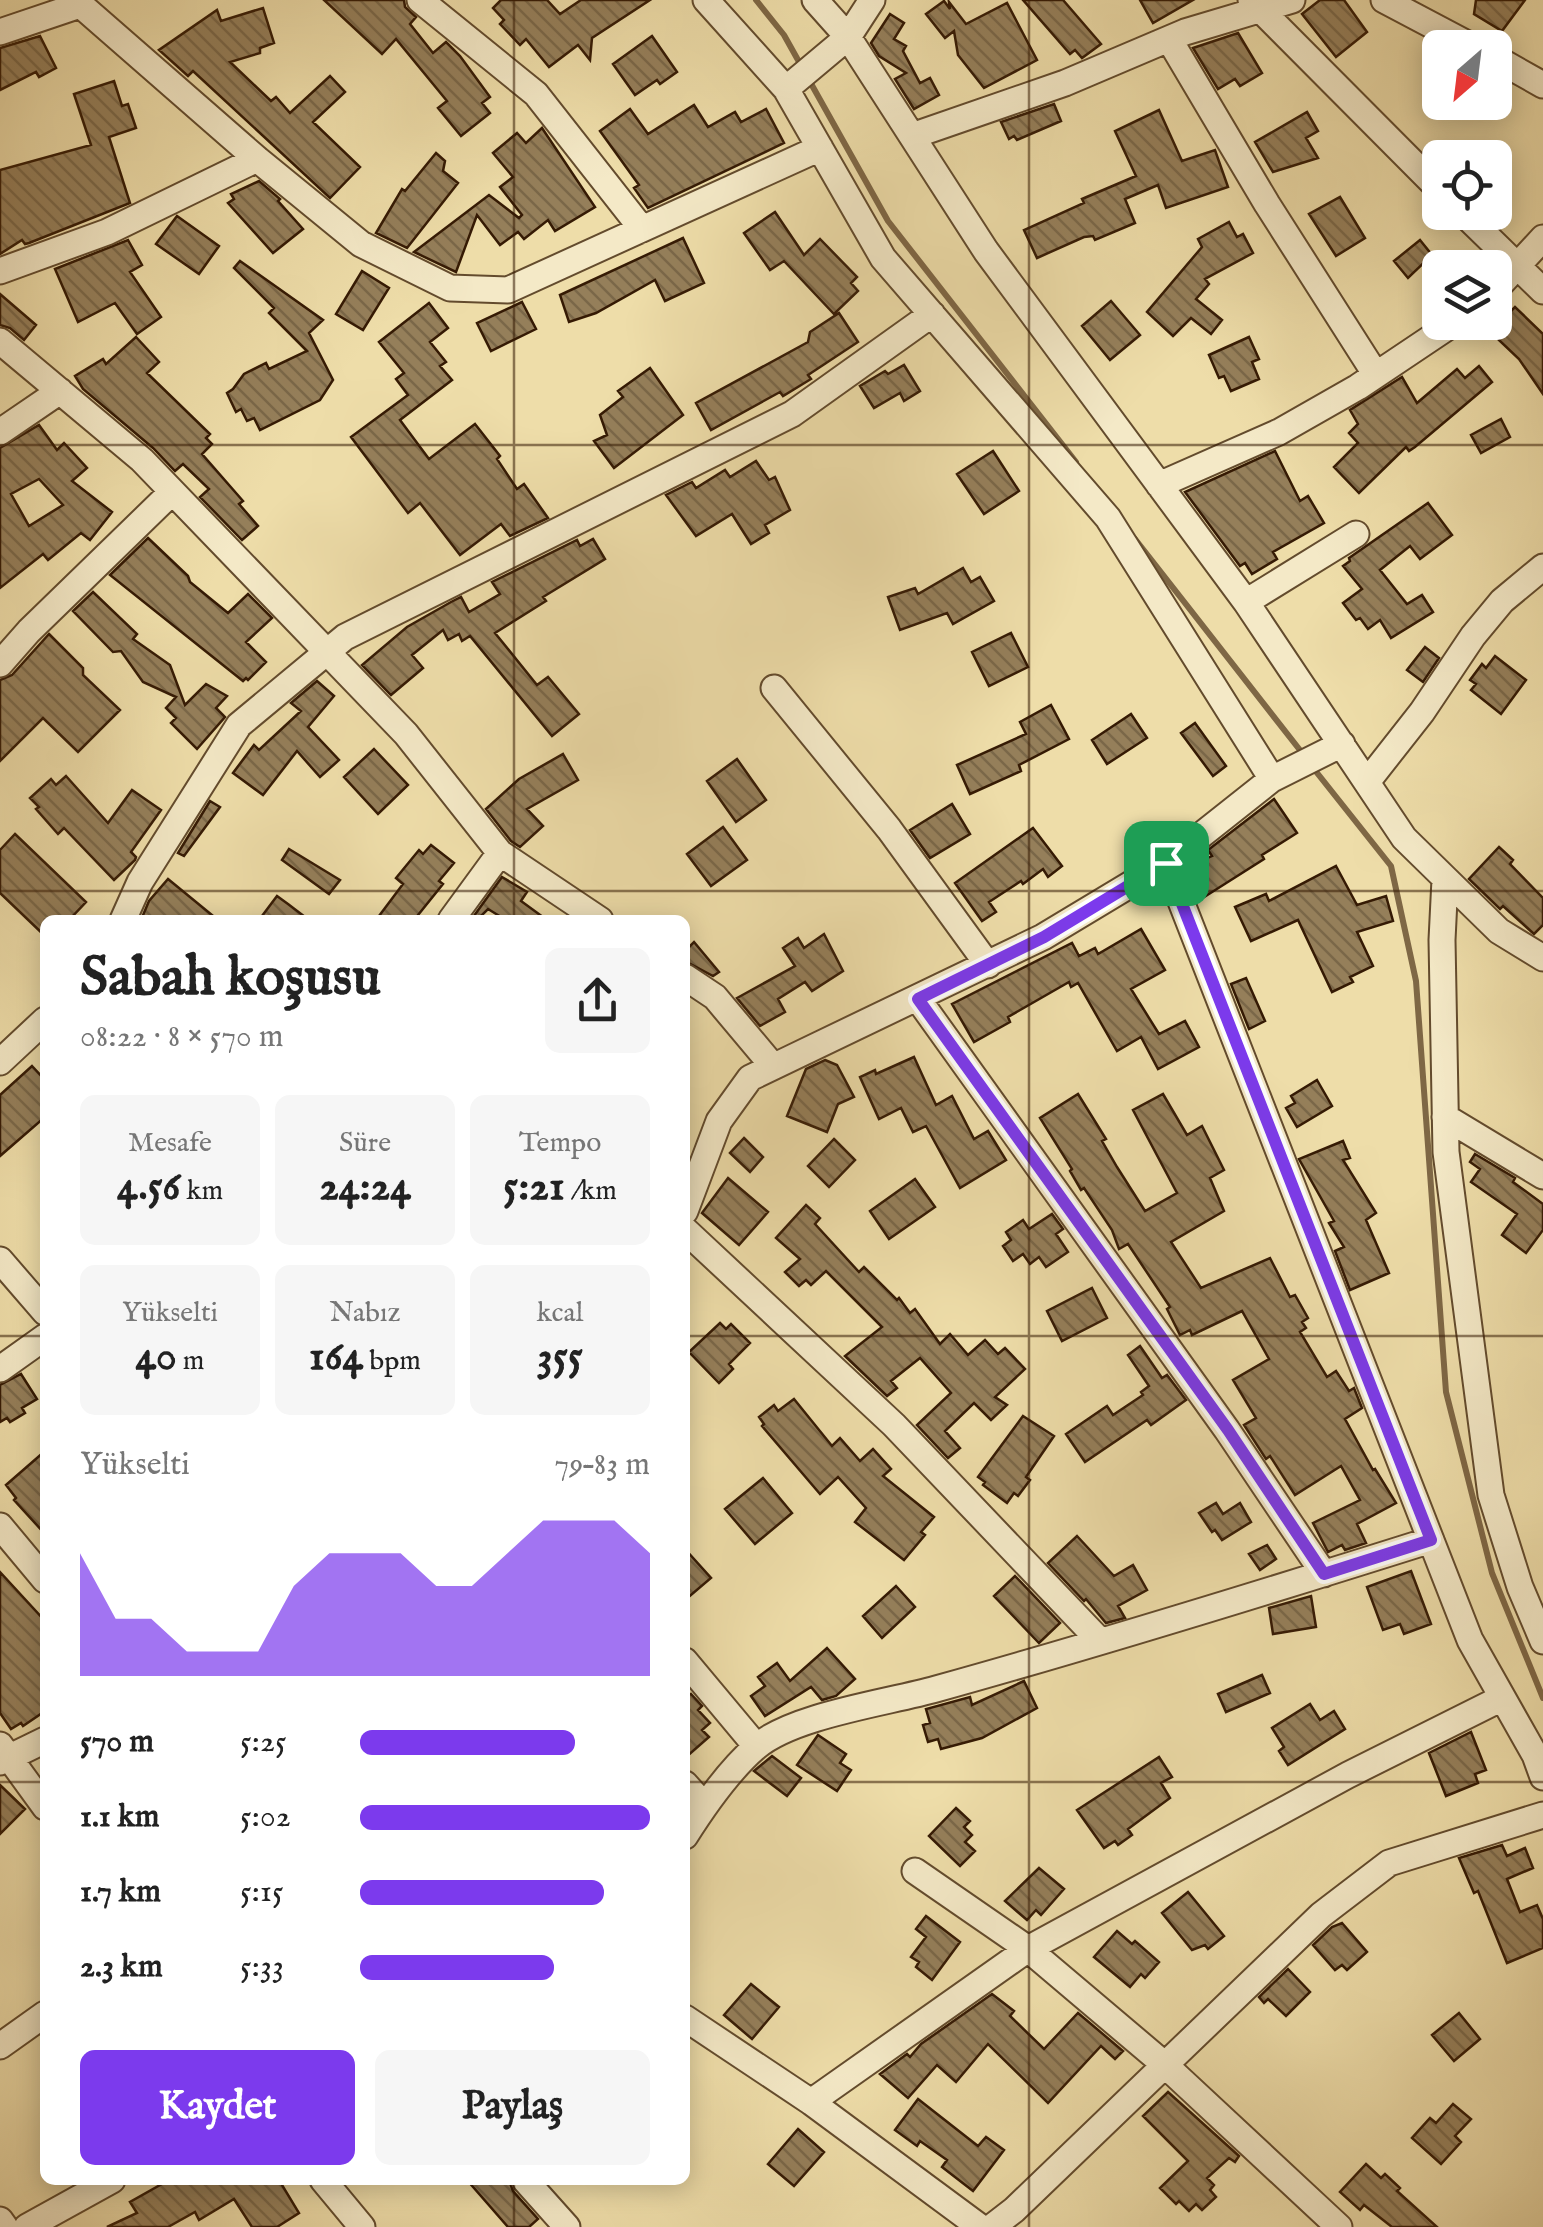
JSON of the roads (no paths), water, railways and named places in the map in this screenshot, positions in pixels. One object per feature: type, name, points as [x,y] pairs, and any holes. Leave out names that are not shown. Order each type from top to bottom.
[{"type":"street","points":[[420,0],[536,94],[642,229]]},
{"type":"street","points":[[706,0],[790,85],[820,148],[883,258],[1108,518],[1280,775]]},
{"type":"street","points":[[816,0],[841,42],[912,136],[986,251],[1246,602],[1337,746],[1367,782],[1404,838],[1499,931],[1543,958]]},
{"type":"street","points":[[790,85],[841,42],[872,0]]},
{"type":"street","points":[[912,136],[1065,83],[1256,4],[1292,0]]},
{"type":"street","points":[[1384,0],[1441,30]]},
{"type":"street","points":[[0,32],[78,2],[361,244],[450,288],[508,290],[820,148]]},
{"type":"street","points":[[1256,4],[1422,172]]},
{"type":"street","points":[[1169,39],[1376,375]]},
{"type":"street","points":[[1512,68],[1543,85]]},
{"type":"street","points":[[0,270],[107,232],[257,159]]},
{"type":"street","points":[[1480,230],[1543,292]]},
{"type":"street","points":[[1512,271],[1543,238]]},
{"type":"street","points":[[125,915],[140,882],[239,725],[345,637],[792,414],[932,314]]},
{"type":"street","points":[[1159,485],[1279,432],[1428,340]]},
{"type":"street","points":[[0,341],[142,460],[406,734],[500,853],[593,915]]},
{"type":"street","points":[[0,432],[60,391]]},
{"type":"street","points":[[0,664],[172,492]]},
{"type":"street","points":[[1246,602],[1356,534]]},
{"type":"street","points":[[1367,782],[1502,601],[1543,566]]},
{"type":"street","points":[[774,688],[889,829],[988,964]]},
{"type":"street","points":[[690,1198],[719,1122],[750,1078],[1044,937],[1166,863],[1280,775],[1337,746]]},
{"type":"street","points":[[455,915],[500,853]]},
{"type":"street","points":[[1166,863],[1470,1640],[1535,1754],[1543,1777]]},
{"type":"street","points":[[1446,879],[1442,940],[1446,1152],[1491,1495],[1532,1582],[1543,1642]]},
{"type":"street","points":[[690,980],[715,997],[772,1065]]},
{"type":"street","points":[[918,999],[1228,1430],[1324,1574]]},
{"type":"street","points":[[0,1062],[40,1025]]},
{"type":"street","points":[[1445,1116],[1543,1176]]},
{"type":"street","points":[[690,1235],[894,1426],[1100,1641]]},
{"type":"street","points":[[0,1260],[40,1306]]},
{"type":"street","points":[[0,1368],[40,1340]]},
{"type":"street","points":[[0,1526],[40,1574]]},
{"type":"street","points":[[690,1828],[756,1746],[795,1725],[1100,1641],[1431,1540]]},
{"type":"street","points":[[690,1666],[756,1746]]},
{"type":"street","points":[[811,2102],[1028,1948],[1348,1774],[1502,1698]]},
{"type":"street","points":[[40,1742],[3,1755],[40,1801]]},
{"type":"street","points":[[690,1790],[704,1806]]},
{"type":"street","points":[[992,2227],[1321,1915],[1388,1864],[1543,1815]]},
{"type":"street","points":[[915,1870],[1028,1948],[1165,2065],[1339,2227]]},
{"type":"street","points":[[0,2046],[40,2018]]},
{"type":"street","points":[[690,2021],[811,2102],[980,2227]]},
{"type":"street","points":[[26,2227],[103,2185]]},
{"type":"street","points":[[329,2185],[362,2227]]},
{"type":"street","points":[[529,2185],[567,2227]]},
{"type":"street","points":[[0,2220],[4,2227]]},
{"type":"waterway","points":[[756,0],[784,35],[803,69]]},
{"type":"waterway","points":[[809,80],[888,221],[1076,462]]},
{"type":"waterway","points":[[1135,539],[1303,754]]},
{"type":"waterway","points":[[1310,764],[1391,866],[1416,981],[1446,1392],[1492,1573],[1543,1698]]}]
